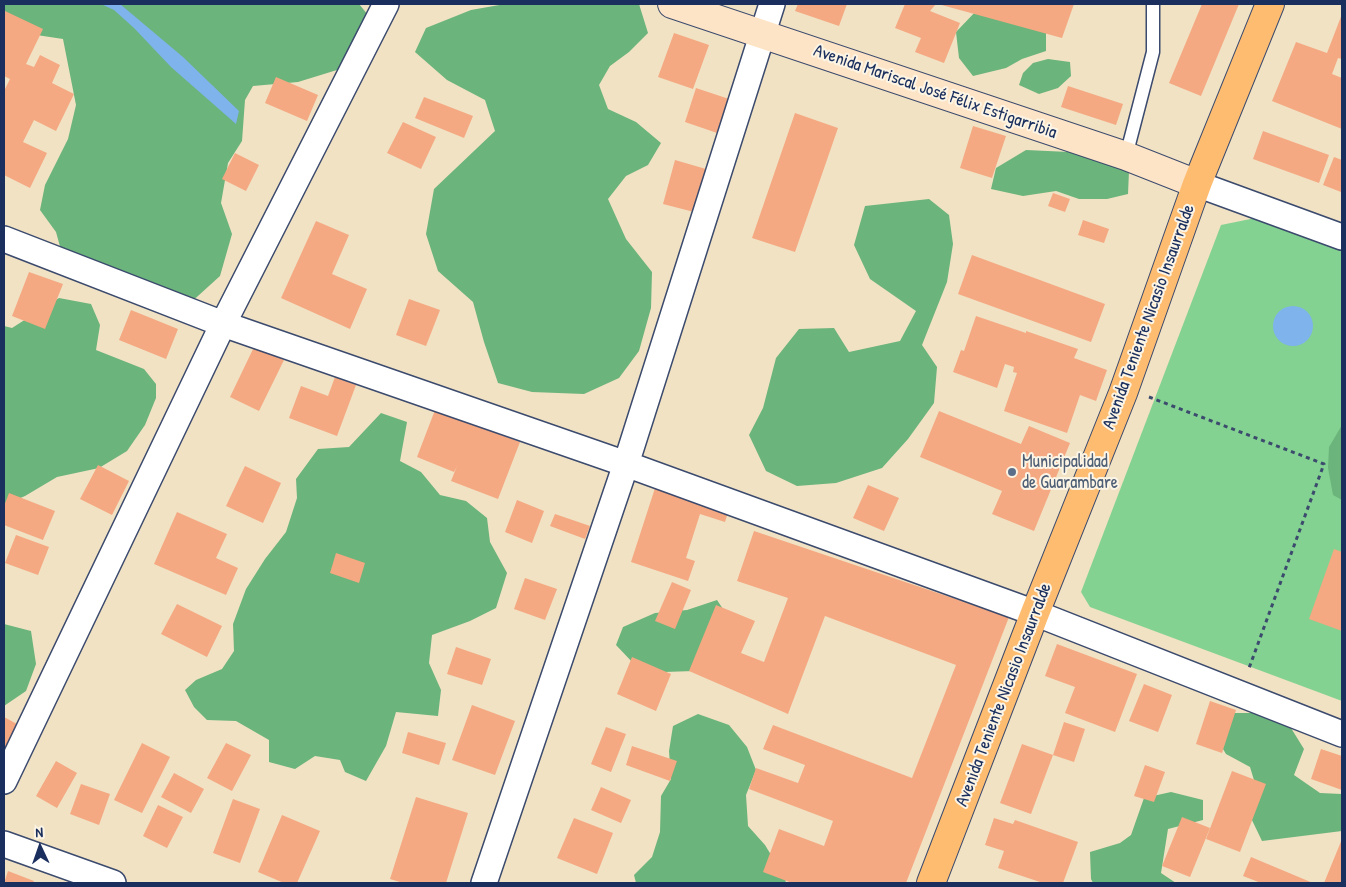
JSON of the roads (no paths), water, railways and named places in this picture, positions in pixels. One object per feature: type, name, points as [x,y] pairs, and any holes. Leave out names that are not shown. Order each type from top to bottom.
[{"type":"main road","name":"Avenida Mariscal José Félix Estigarribia","points":[[672,4],[1126,156],[1197,184]]},
{"type":"main road","name":"Avenida Teniente Nicasio Insaurralde","points":[[931,883],[1123,392],[1197,184],[1270,4]]},
{"type":"street","points":[[4,781],[222,324],[386,4]]},
{"type":"street","points":[[484,883],[626,464],[772,4]]},
{"type":"street","points":[[1197,184],[1342,237]]},
{"type":"street","points":[[4,239],[222,324],[626,464],[1035,613],[1342,734]]},
{"type":"street","points":[[4,844],[113,883]]},
{"type":"lane","points":[[1126,156],[1153,52],[1153,4]]},
{"type":"water","points":[[101,4],[120,4],[183,57],[239,111],[236,124],[171,67],[114,10]]},
{"type":"water","points":[[1297,306],[1304,309],[1310,315],[1313,326],[1312,334],[1304,343],[1297,346],[1289,346],[1282,343],[1274,334],[1273,322],[1276,315],[1285,307]]},
{"type":"place","name":"Municipalidad de Guarambare","points":[[1012,472]]}]
